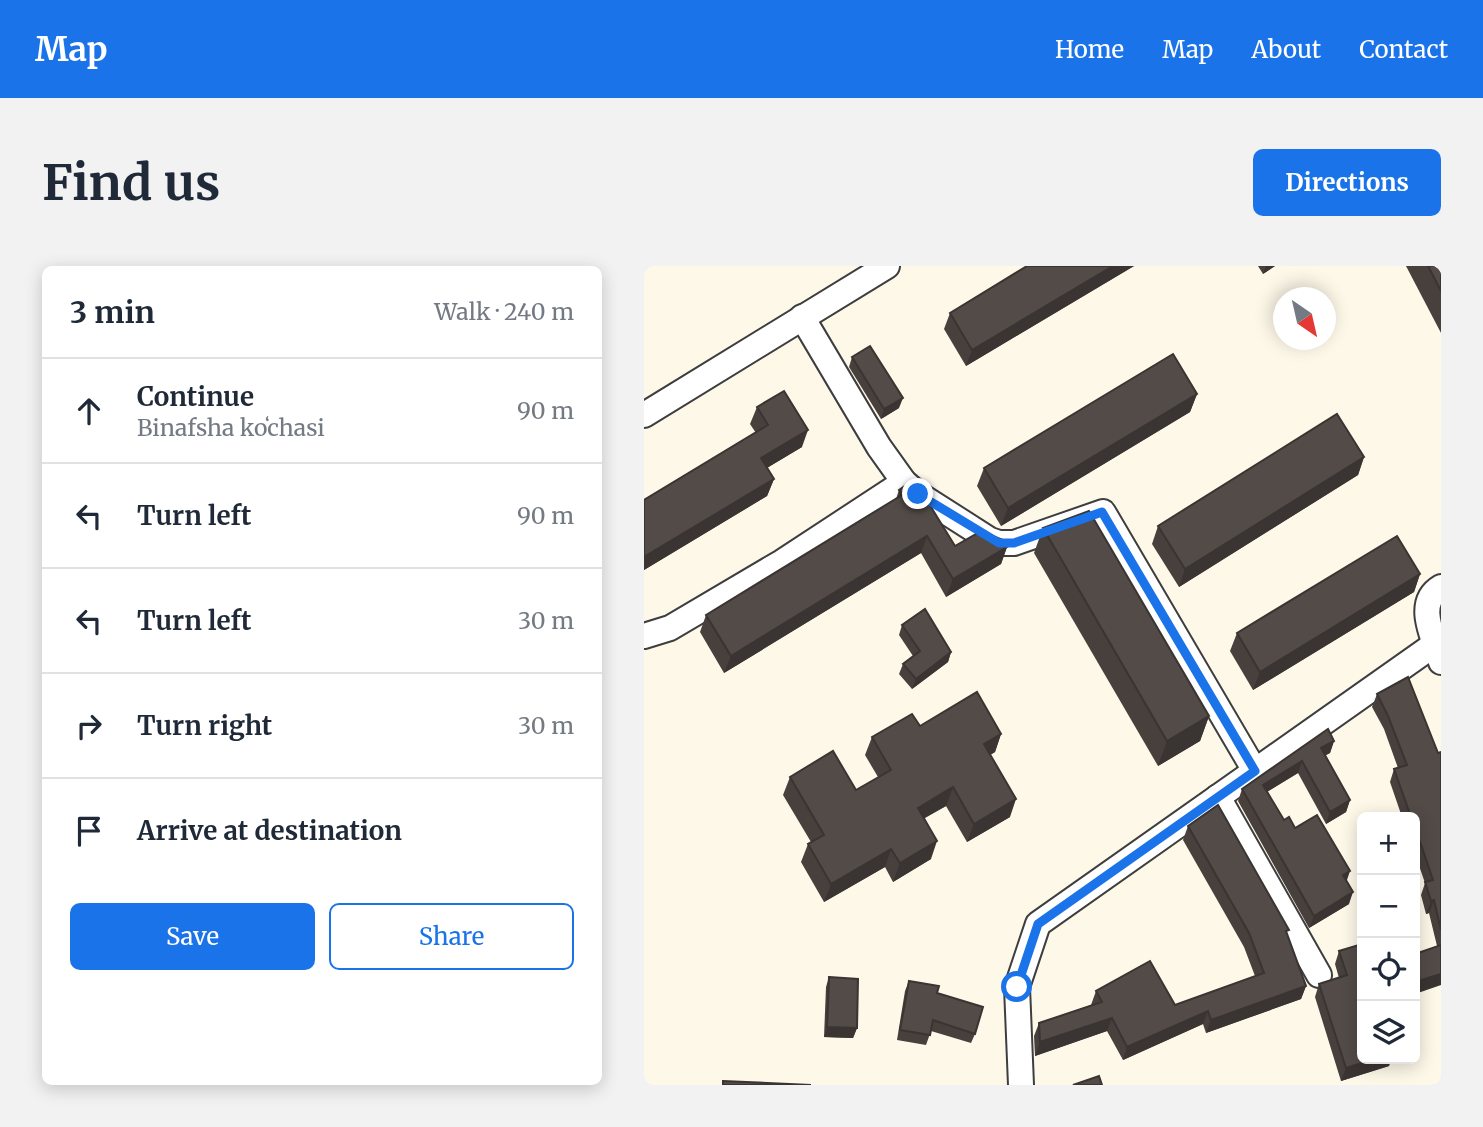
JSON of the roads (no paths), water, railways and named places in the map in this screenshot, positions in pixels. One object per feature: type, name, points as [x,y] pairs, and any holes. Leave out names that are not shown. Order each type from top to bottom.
[{"type":"street","points":[[644,415],[887,266]]},
{"type":"street","points":[[802,317],[879,447],[904,482],[918,494],[999,543],[1014,543],[1102,512],[1255,771]]},
{"type":"street","points":[[644,635],[670,628],[760,575],[904,482]]},
{"type":"street","points":[[1021,1085],[1017,987],[1038,924],[1255,771],[1438,653],[1426,611],[1427,601],[1433,592],[1441,587]]},
{"type":"street","points":[[1218,797],[1319,975]]}]
